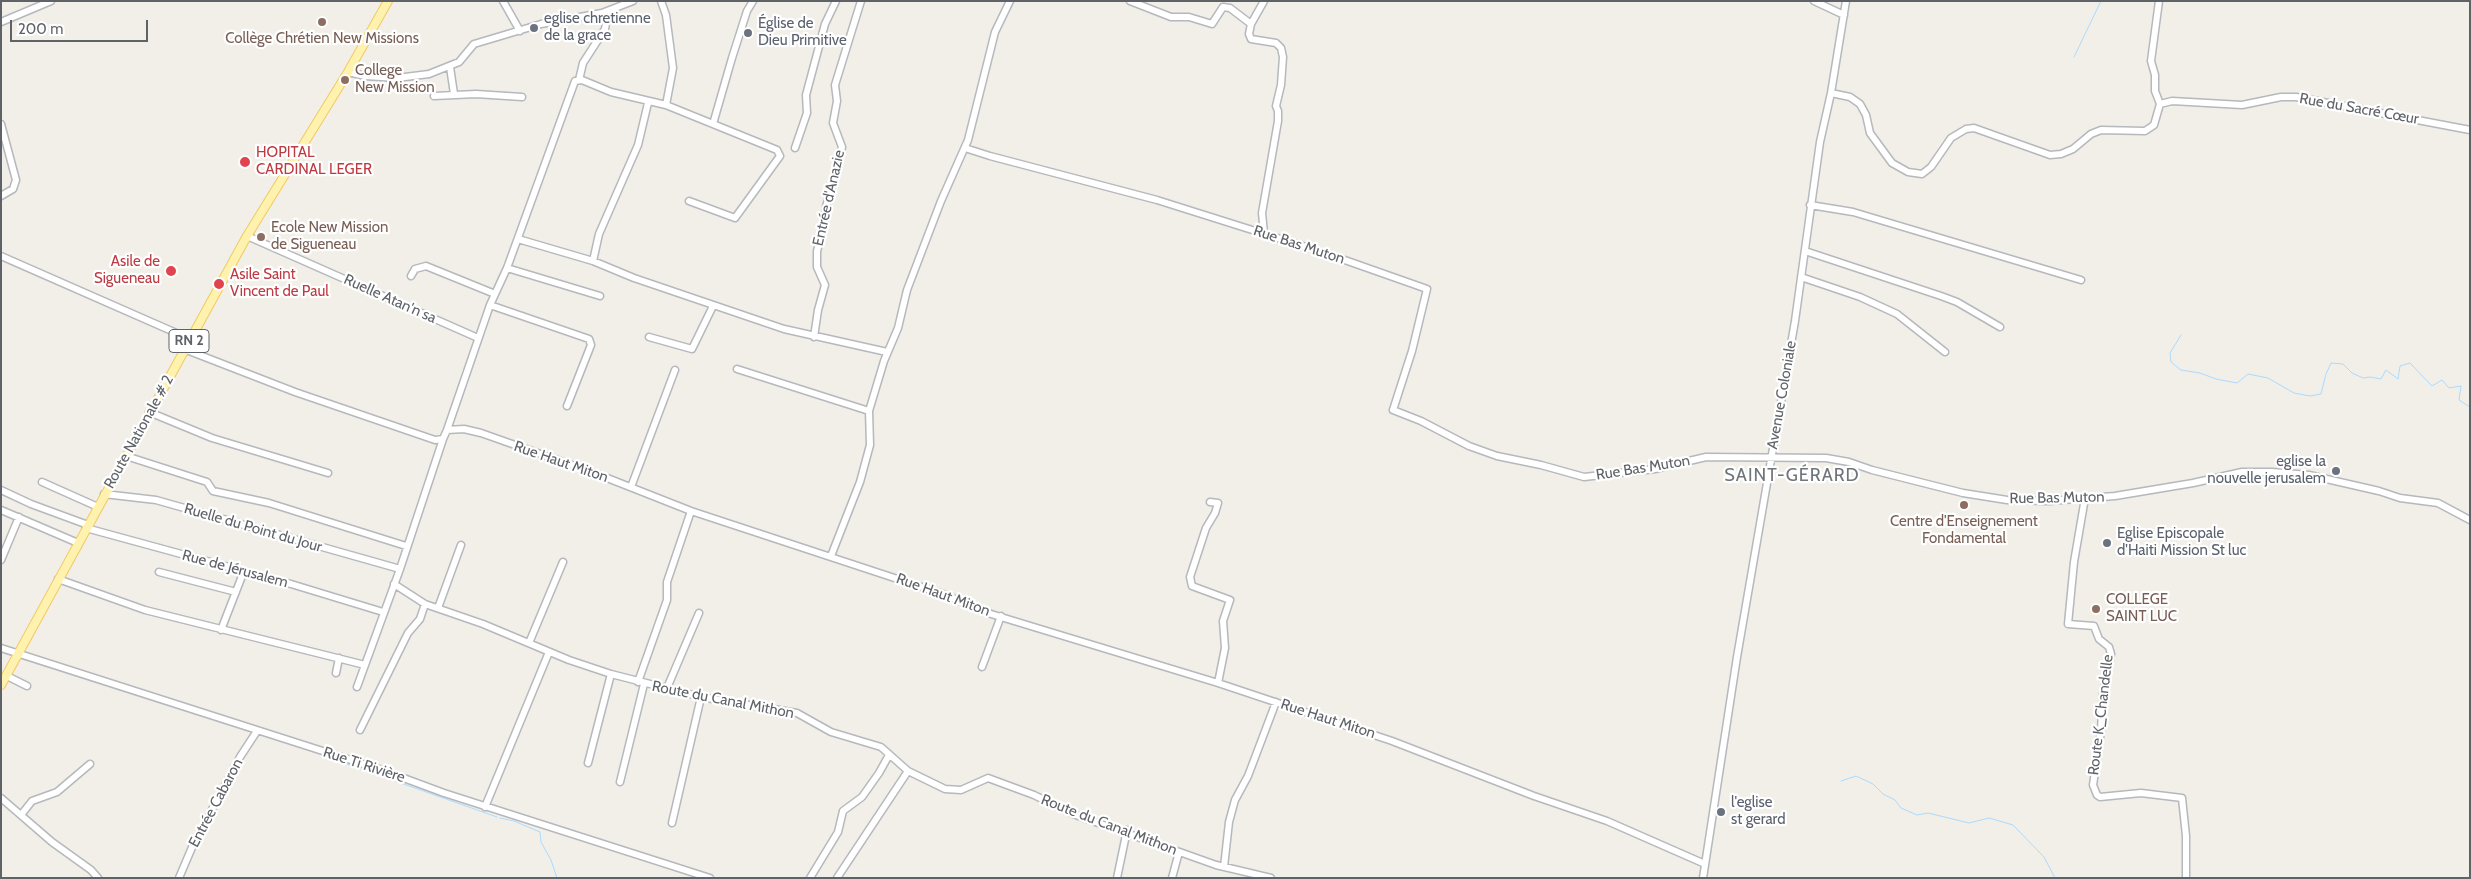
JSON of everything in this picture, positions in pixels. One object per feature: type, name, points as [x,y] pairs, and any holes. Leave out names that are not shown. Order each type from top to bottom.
[{"type":"main road","name":"Route Nationale # 2","points":[[1,686],[104,494],[247,236],[348,72],[388,2]]},
{"type":"street","points":[[1,22],[51,1]]},
{"type":"street","points":[[503,1],[520,31]]},
{"type":"street","points":[[661,1],[666,15],[674,68],[666,105]]},
{"type":"street","points":[[713,124],[747,11],[754,1]]},
{"type":"street","points":[[795,148],[807,113],[806,95],[816,54],[825,24],[836,1]]},
{"type":"street","name":"Entrée d'Anazie","points":[[814,337],[818,310],[825,285],[817,267],[817,252],[824,226],[828,195],[842,147],[833,123],[837,101],[835,85],[861,1]]},
{"type":"street","points":[[831,556],[860,482],[870,444],[869,411],[887,352],[898,328],[907,290],[941,201],[965,148],[995,32],[1010,1]]},
{"type":"street","points":[[1130,1],[1171,17],[1189,17],[1212,24],[1223,7],[1230,8],[1250,24]]},
{"type":"street","points":[[1264,1],[1250,24],[1249,34],[1251,39],[1276,43],[1283,57],[1281,85],[1276,106],[1278,121],[1262,213],[1264,233]]},
{"type":"street","points":[[1814,1],[1844,15]]},
{"type":"street","name":"Avenue Coloniale","points":[[1703,878],[1737,657],[1801,277],[1820,142],[1831,93],[1846,1]]},
{"type":"street","points":[[1831,93],[1850,97],[1860,104],[1866,116],[1870,133],[1892,163],[1908,172],[1922,174],[1931,168],[1951,138],[1966,128],[1974,128],[2050,155],[2061,154],[2073,149],[2096,131],[2107,129],[2145,131],[2154,125],[2160,104],[2155,91],[2152,54],[2159,1]]},
{"type":"street","points":[[348,72],[365,76],[397,78],[429,74],[450,67],[466,56],[474,44],[568,18],[602,13],[631,2]]},
{"type":"street","points":[[357,687],[400,569],[442,439],[490,305],[518,239],[573,86],[579,80],[583,63],[605,29],[606,23],[602,13]]},
{"type":"street","points":[[450,67],[454,94]]},
{"type":"street","points":[[579,80],[648,102],[666,105],[777,150],[780,156],[735,218],[689,202]]},
{"type":"street","points":[[434,96],[454,94],[522,97]]},
{"type":"street","name":"Rue du Sacré Cœur","points":[[2160,104],[2181,101],[2242,105],[2281,96],[2296,97],[2470,130]]},
{"type":"street","points":[[593,261],[599,234],[638,145],[648,102]]},
{"type":"street","points":[[1,124],[16,180],[13,189],[1,196]]},
{"type":"street","name":"Rue Bas Muton","points":[[965,148],[1109,186],[1264,233],[1427,290],[1412,351],[1393,410],[1421,421],[1469,446],[1498,456],[1584,477],[1655,469],[1706,457],[1771,456],[1826,458],[1849,462],[1927,484],[2007,500],[2048,501],[2115,496],[2193,484],[2242,472],[2272,472],[2310,475],[2379,491],[2400,498],[2438,503],[2470,520]]},
{"type":"street","points":[[1810,205],[1853,212],[2081,280]]},
{"type":"street","name":"Ruelle Atan'n sa","points":[[247,236],[478,338]]},
{"type":"street","points":[[518,239],[593,261],[634,278],[713,306],[814,337],[887,352]]},
{"type":"street","points":[[1805,250],[1942,296],[1957,302],[2000,327]]},
{"type":"street","points":[[1,256],[190,339]]},
{"type":"street","points":[[411,276],[415,269],[426,266],[495,294]]},
{"type":"street","points":[[507,268],[600,296]]},
{"type":"street","points":[[1801,277],[1860,297],[1897,314],[1945,352]]},
{"type":"street","points":[[490,305],[589,339],[591,345],[567,406]]},
{"type":"street","points":[[648,337],[692,350],[713,306]]},
{"type":"street","points":[[184,349],[294,392],[406,431],[435,440],[442,439]]},
{"type":"street","points":[[737,369],[869,411]]},
{"type":"street","points":[[631,487],[674,370]]},
{"type":"street","points":[[149,412],[212,438],[328,473]]},
{"type":"street","name":"Rue Haut Miton","points":[[446,430],[464,429],[481,433],[631,487],[691,511],[943,594],[1000,616],[1218,683],[1440,758],[1534,796],[1606,821],[1705,864]]},
{"type":"street","points":[[126,456],[206,482],[213,491],[269,503],[406,546]]},
{"type":"street","points":[[42,482],[98,507]]},
{"type":"street","name":"Rue de Jérusalem","points":[[1,490],[87,526],[383,612]]},
{"type":"street","name":"Ruelle du Point du Jour","points":[[104,494],[156,500],[400,569]]},
{"type":"street","name":"Route K_Chandelle","points":[[2085,498],[2074,562],[2068,624],[2094,626],[2099,639],[2109,647],[2111,654],[2103,693],[2101,730],[2093,785],[2097,795],[2100,797],[2141,793],[2182,798],[2186,836],[2186,878]]},
{"type":"street","points":[[1210,502],[1218,503],[1215,514],[1206,528],[1190,578],[1192,586],[1230,600],[1223,621],[1224,648],[1218,683]]},
{"type":"street","points":[[1,510],[78,543]]},
{"type":"street","points":[[620,782],[641,683],[668,600],[667,582],[691,511]]},
{"type":"street","points":[[1,560],[19,517]]},
{"type":"street","points":[[438,608],[461,545]]},
{"type":"street","points":[[529,643],[563,562]]},
{"type":"street","points":[[221,630],[244,571]]},
{"type":"street","points":[[159,572],[236,592]]},
{"type":"street","points":[[58,579],[145,610],[365,665]]},
{"type":"street","name":"Route du Canal Mithon","points":[[394,584],[425,604],[611,674],[701,697],[797,713],[831,732],[881,747],[908,771],[950,791],[967,788],[988,778],[1073,814],[1179,852],[1224,867],[1271,878]]},
{"type":"street","points":[[360,730],[408,633],[420,619],[425,604]]},
{"type":"street","points":[[667,688],[699,614]]},
{"type":"street","points":[[982,666],[1000,616]]},
{"type":"street","name":"Rue Ti Rivière","points":[[1,648],[382,770],[485,807],[710,878]]},
{"type":"street","points":[[485,807],[549,652]]},
{"type":"street","points":[[336,673],[339,658]]},
{"type":"street","points":[[588,763],[611,674]]},
{"type":"street","points":[[7,676],[28,686]]},
{"type":"street","points":[[672,823],[701,697]]},
{"type":"street","points":[[1224,867],[1233,805],[1248,776],[1276,702]]},
{"type":"street","name":"Entrée Cabaron","points":[[179,878],[193,845],[237,762],[256,731]]},
{"type":"street","points":[[810,878],[838,832],[843,811],[862,797],[889,755]]},
{"type":"street","points":[[21,815],[32,801],[57,792],[90,764]]},
{"type":"street","points":[[837,878],[908,771]]},
{"type":"street","points":[[1,798],[98,878]]},
{"type":"street","points":[[1117,878],[1127,832]]},
{"type":"street","points":[[1172,878],[1179,852]]},
{"type":"waterway","points":[[2074,57],[2101,1]]},
{"type":"waterway","points":[[2181,335],[2170,353],[2171,362],[2181,370],[2200,373],[2216,379],[2237,383],[2248,374],[2268,378],[2294,393],[2310,396],[2321,394],[2331,363],[2343,364],[2352,373],[2363,378],[2381,379],[2386,370],[2398,379],[2400,366],[2410,363],[2432,386],[2442,380],[2449,388],[2461,386],[2459,400],[2470,407]]},
{"type":"waterway","points":[[344,763],[497,817]]},
{"type":"waterway","points":[[1841,781],[1856,776],[1873,784],[1883,794],[1895,800],[1901,808],[1917,815],[1928,813],[1969,823],[1989,818],[2013,825],[2044,857],[2055,878]]},
{"type":"waterway","points":[[500,818],[514,821],[540,832],[541,842],[551,860],[557,878]]},
{"type":"place","name":"Collège Chrétien New Missions","points":[[322,22]]},
{"type":"place","name":"eglise chretienne de la grace","points":[[534,28]]},
{"type":"place","name":"Église de Dieu Primitive","points":[[748,33]]},
{"type":"place","name":"College New Mission","points":[[345,80]]},
{"type":"place","name":"HOPITAL CARDINAL LEGER","points":[[245,162]]},
{"type":"place","name":"Ecole New Mission de Sigueneau","points":[[261,237]]},
{"type":"place","name":"Asile de Sigueneau","points":[[171,271]]},
{"type":"place","name":"Asile Saint Vincent de Paul","points":[[219,284]]},
{"type":"place","name":"eglise la nouvelle jerusalem","points":[[2336,471]]},
{"type":"place","name":"Centre d'Enseignement Fondamental","points":[[1964,505]]},
{"type":"place","name":"Eglise Episcopale d'Haiti Mission St luc","points":[[2107,543]]},
{"type":"place","name":"COLLEGE SAINT LUC","points":[[2096,609]]},
{"type":"place","name":"l'eglise st gerard","points":[[1721,812]]},
{"type":"district","name":"SAINT-GÉRARD","points":[[1792,476]]}]
